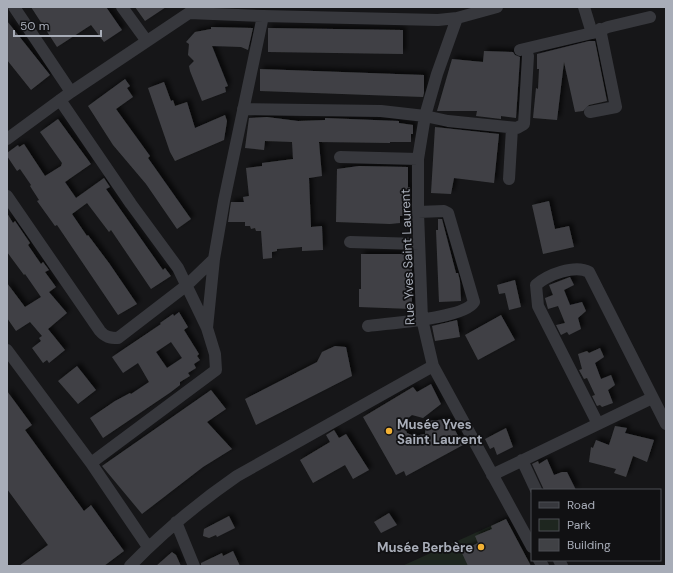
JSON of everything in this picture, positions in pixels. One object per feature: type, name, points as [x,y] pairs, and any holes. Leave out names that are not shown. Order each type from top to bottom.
[{"type":"street","points":[[14,7],[71,92]]},
{"type":"street","points":[[122,7],[146,40]]},
{"type":"street","points":[[7,139],[71,92],[189,10],[268,13],[352,12],[438,20],[457,18],[497,7]]},
{"type":"street","points":[[584,7],[596,31],[616,107],[590,112]]},
{"type":"street","points":[[207,328],[214,259],[224,201],[243,109],[268,13]]},
{"type":"street","points":[[243,109],[381,111],[425,116],[448,121],[512,128],[520,127],[524,124],[524,53],[596,31],[650,17]]},
{"type":"street","name":"Rue Yves Saint Laurent","points":[[457,18],[437,74],[425,116],[418,159],[418,212],[422,319],[430,356],[434,366],[531,545]]},
{"type":"street","points":[[60,100],[131,204],[169,254],[187,285],[207,328],[215,354],[216,370],[91,463]]},
{"type":"street","points":[[509,179],[512,128]]},
{"type":"street","points":[[340,157],[418,159]]},
{"type":"street","points":[[7,196],[104,335],[111,338],[118,338],[187,285],[214,259]]},
{"type":"street","points":[[368,326],[463,312],[471,307],[474,302],[448,213],[418,212]]},
{"type":"street","points":[[350,242],[419,244]]},
{"type":"street","points":[[598,424],[538,306],[536,285],[541,280],[576,269],[583,269],[589,272],[666,424]]},
{"type":"street","points":[[7,350],[91,463],[148,547]]},
{"type":"street","points":[[130,566],[148,547],[176,522],[237,476],[434,366]]},
{"type":"street","points":[[492,475],[652,398]]},
{"type":"street","points":[[522,460],[536,489]]},
{"type":"street","points":[[176,522],[194,566]]},
{"type":"green space","points":[[506,519],[531,566],[402,566]]},
{"type":"building","points":[[31,7],[106,7],[122,30],[104,42],[91,25],[57,47]]},
{"type":"building","points":[[135,7],[166,7],[145,21]]},
{"type":"building","points":[[7,21],[50,75],[31,90],[7,60]]},
{"type":"building","points":[[211,27],[253,28],[248,50],[241,47],[212,46],[228,86],[225,87],[226,92],[202,101],[190,71],[189,66],[194,61],[188,55],[189,44],[186,42],[195,32],[211,29]]},
{"type":"building","points":[[268,28],[403,30],[403,54],[268,52]]},
{"type":"building","points":[[589,41],[595,41],[607,101],[589,105],[583,111],[575,112],[564,62],[557,120],[533,118],[536,88],[538,89],[539,69],[537,69],[537,54]]},
{"type":"building","points":[[484,51],[513,52],[515,55],[520,57],[516,118],[501,116],[501,119],[476,116],[477,111],[437,111],[452,59],[483,62]]},
{"type":"building","points":[[260,69],[424,75],[424,93],[423,97],[260,91]]},
{"type":"building","points":[[125,79],[130,86],[127,88],[133,97],[116,109],[150,156],[148,158],[191,219],[177,229],[146,184],[113,145],[88,106]]},
{"type":"building","points":[[164,82],[171,101],[173,100],[175,106],[187,102],[195,128],[225,115],[227,121],[224,140],[175,161],[170,152],[148,88]]},
{"type":"building","points":[[267,117],[298,121],[325,120],[325,118],[399,121],[399,123],[413,125],[413,134],[411,134],[411,142],[319,142],[322,176],[309,178],[311,227],[322,226],[323,250],[302,251],[302,247],[277,249],[277,251],[272,252],[272,258],[263,259],[261,231],[256,231],[255,228],[251,229],[250,226],[245,226],[245,222],[228,222],[231,202],[244,202],[243,197],[249,196],[246,168],[262,166],[262,163],[293,159],[292,142],[265,141],[264,150],[245,148],[249,118]]},
{"type":"building","points":[[58,119],[91,164],[65,182],[76,198],[104,178],[110,187],[106,189],[163,270],[165,268],[171,276],[151,289],[111,230],[109,232],[87,203],[72,214],[87,236],[88,235],[109,263],[137,304],[118,315],[57,225],[55,226],[37,201],[39,200],[20,169],[17,171],[7,156],[7,153],[18,145],[19,147],[24,144],[45,176],[61,166],[62,163],[40,132]]},
{"type":"building","points":[[435,127],[499,134],[494,183],[454,178],[451,194],[431,193]]},
{"type":"building","points":[[359,166],[408,167],[408,187],[410,187],[408,216],[400,216],[400,223],[336,222],[337,169]]},
{"type":"building","points":[[549,201],[555,229],[569,226],[574,247],[543,254],[532,205]]},
{"type":"building","points":[[7,213],[13,223],[15,221],[30,243],[28,245],[41,264],[43,262],[49,270],[45,272],[56,287],[49,292],[67,313],[48,329],[65,350],[49,363],[47,360],[43,363],[32,348],[41,341],[39,338],[42,336],[30,322],[16,331],[7,318],[7,283],[25,307],[41,297],[7,252]]},
{"type":"building","points":[[438,219],[442,219],[456,273],[458,273],[461,301],[439,302],[436,230],[438,230]]},
{"type":"building","points":[[361,254],[412,254],[412,309],[359,307],[359,289],[361,289]]},
{"type":"building","points":[[570,277],[574,285],[564,290],[570,305],[582,302],[586,311],[578,318],[581,329],[569,335],[567,332],[561,335],[556,325],[565,323],[558,306],[548,309],[545,298],[553,295],[549,285]]},
{"type":"building","points":[[515,280],[521,307],[509,310],[505,293],[499,294],[497,285]]},
{"type":"building","points":[[179,312],[188,327],[184,330],[199,354],[197,356],[200,360],[194,364],[196,368],[188,373],[190,376],[180,382],[180,385],[171,392],[103,438],[90,418],[115,401],[130,393],[131,394],[149,382],[138,363],[123,373],[112,357],[161,324],[160,323],[173,314],[174,316]],"holes":[[[171,342],[182,358],[167,368],[156,352]]]},
{"type":"building","points":[[501,315],[515,340],[478,360],[465,335]]},
{"type":"building","points":[[457,320],[460,337],[435,341],[432,326]]},
{"type":"building","points":[[335,346],[346,347],[352,376],[256,425],[245,399],[317,362],[322,352]]},
{"type":"building","points":[[600,348],[604,357],[595,363],[601,379],[611,375],[615,385],[608,390],[613,403],[602,407],[600,405],[597,406],[592,396],[595,395],[587,378],[584,379],[579,370],[582,369],[578,354],[587,351],[589,353]]},
{"type":"building","points":[[77,366],[96,390],[78,404],[58,381]]},
{"type":"building","name":"Musée Yves Saint Laurent","points":[[431,384],[441,404],[423,418],[412,415],[407,419],[404,426],[407,433],[414,436],[425,434],[426,421],[449,419],[463,445],[406,476],[404,471],[396,475],[363,417],[413,387],[417,392]]},
{"type":"building","points":[[211,390],[226,409],[207,422],[232,449],[203,467],[142,514],[102,466]]},
{"type":"building","points":[[7,391],[32,425],[25,430],[84,511],[91,505],[124,551],[104,566],[19,566],[48,545],[7,489]]},
{"type":"building","points":[[615,426],[627,428],[625,433],[654,440],[647,462],[633,456],[626,477],[614,473],[616,469],[589,462],[591,447],[593,448],[596,440],[609,445]]},
{"type":"building","points":[[506,428],[513,447],[497,455],[494,447],[490,449],[485,439]]},
{"type":"building","points":[[334,430],[339,438],[346,434],[369,470],[353,479],[345,465],[313,483],[300,460],[330,442],[326,435]]},
{"type":"building","points":[[547,459],[554,475],[567,472],[576,489],[544,489],[532,464],[538,461],[539,464]]},
{"type":"building","points":[[389,513],[397,525],[381,533],[374,522]]},
{"type":"building","points":[[229,516],[235,528],[217,537],[216,535],[209,538],[203,536],[204,529]]},
{"type":"building","points":[[506,519],[531,566],[468,566],[461,551],[478,543],[475,536],[492,529],[491,526]]},
{"type":"building","points":[[233,551],[240,566],[201,566],[201,563],[222,553],[223,556]]},
{"type":"building","points":[[172,552],[176,555],[181,566],[156,566]]},
{"type":"place","name":"Musée Yves Saint Laurent","points":[[389,431]]},
{"type":"place","name":"Musée Berbère","points":[[481,547]]}]
